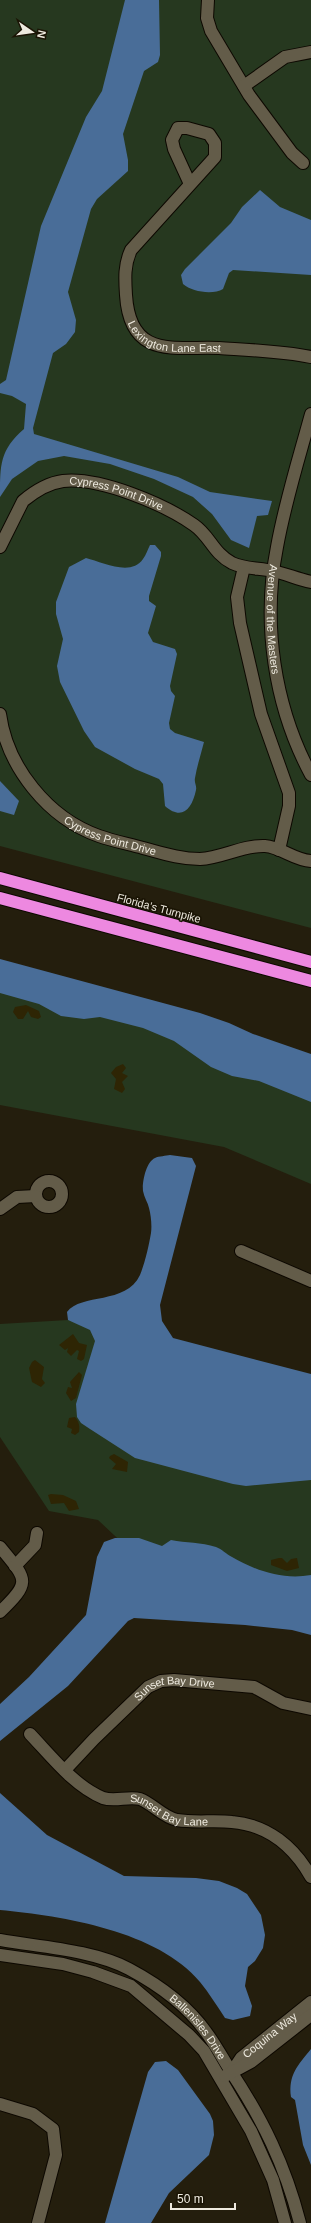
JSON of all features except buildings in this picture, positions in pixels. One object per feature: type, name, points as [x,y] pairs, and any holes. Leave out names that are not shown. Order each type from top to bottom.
[{"type":"highway","name":"Florida's Turnpike","points":[[0,878],[311,962]]},
{"type":"highway","points":[[0,898],[311,981]]},
{"type":"street","points":[[208,0],[208,24],[244,86],[292,153],[308,161]]},
{"type":"street","points":[[244,86],[285,57],[298,53],[311,52]]},
{"type":"street","name":"Lexington Lane East","points":[[190,184],[172,140],[178,128],[187,128],[209,134],[214,138],[216,148],[215,157],[131,250],[128,256],[124,271],[126,302],[135,327],[148,341],[166,348],[237,349],[311,357]]},
{"type":"street","name":"Avenue of the Masters","points":[[311,414],[281,528],[273,571],[271,624],[277,677],[290,728],[311,775]]},
{"type":"street","name":"Cypress Point Drive","points":[[0,547],[23,501],[48,485],[77,481],[115,489],[162,507],[194,525],[218,554],[244,567],[273,571],[311,582]]},
{"type":"street","points":[[244,567],[237,597],[240,623],[261,714],[289,793],[289,806],[279,850]]},
{"type":"street","name":"Cypress Point Drive","points":[[0,714],[11,754],[27,781],[60,813],[98,836],[185,859],[216,857],[259,846],[273,847],[298,859],[311,861]]},
{"type":"street","points":[[0,1209],[17,1197],[36,1196]]},
{"type":"street","points":[[241,1251],[311,1282]]},
{"type":"street","points":[[15,1566],[35,1545],[37,1533]]},
{"type":"street","points":[[0,1547],[22,1576],[21,1589],[18,1595],[0,1612]]},
{"type":"street","name":"Sunset Bay Drive","points":[[65,1770],[94,1739],[148,1687],[161,1681],[174,1680],[254,1687],[283,1703],[311,1709]]},
{"type":"street","name":"Sunset Bay Lane","points":[[30,1734],[65,1770],[81,1783],[104,1798],[117,1800],[139,1799],[167,1816],[179,1820],[233,1822],[262,1830],[280,1840],[291,1849],[311,1877]]},
{"type":"street","name":"Ballenisles Drive","points":[[0,1940],[90,1955],[128,1969],[164,1991],[191,2014],[205,2030],[231,2072],[244,2089],[276,2151],[300,2223]]},
{"type":"street","name":"Ballenisles Drive","points":[[0,1954],[71,1966],[93,1972],[131,1986],[189,2035],[204,2051],[265,2158],[274,2180],[285,2223]]},
{"type":"street","name":"Coquina Way","points":[[231,2072],[241,2058],[311,2002]]},
{"type":"street","name":"Coquina Way","points":[[221,2079],[251,2062],[311,2015]]},
{"type":"street","points":[[0,2104],[33,2114],[53,2129],[56,2155],[38,2223]]},
{"type":"green space","points":[[0,0],[311,0],[311,928],[0,846]]},
{"type":"green space","points":[[0,989],[198,1039],[311,1093],[311,1184],[224,1147],[0,1105]]},
{"type":"green space","points":[[68,1320],[99,1327],[311,1469],[311,1585],[130,1550],[98,1520],[49,1511],[0,1437],[0,1324]]},
{"type":"sand","points":[[26,1005],[39,1011],[41,1017],[38,1019],[31,1017],[28,1011],[23,1019],[18,1019],[13,1012],[15,1007]]},
{"type":"sand","points":[[123,1064],[126,1068],[122,1073],[128,1076],[122,1082],[125,1089],[122,1093],[114,1089],[116,1079],[111,1073],[116,1067]]},
{"type":"sand","points":[[73,1334],[79,1343],[87,1345],[84,1359],[81,1361],[77,1359],[79,1351],[77,1350],[71,1356],[67,1352],[68,1348],[65,1350],[59,1345]]},
{"type":"sand","points":[[35,1360],[44,1367],[42,1379],[45,1383],[41,1387],[32,1382],[29,1368]]},
{"type":"sand","points":[[79,1372],[82,1375],[76,1398],[71,1401],[66,1393],[68,1387],[72,1388],[70,1382]]},
{"type":"sand","points":[[75,1417],[78,1422],[79,1432],[75,1435],[71,1433],[72,1429],[67,1427],[69,1418]]},
{"type":"sand","points":[[114,1454],[128,1462],[127,1472],[112,1469],[116,1464],[109,1458]]},
{"type":"sand","points":[[48,1495],[63,1495],[76,1501],[79,1509],[69,1511],[64,1503],[51,1504]]},
{"type":"sand","points":[[282,1558],[287,1563],[291,1559],[297,1558],[299,1568],[287,1571],[271,1565],[271,1560]]},
{"type":"water","points":[[125,0],[159,0],[160,55],[158,62],[144,71],[123,134],[128,160],[128,171],[97,199],[91,209],[68,292],[76,320],[75,332],[66,344],[53,353],[33,428],[34,434],[178,477],[210,492],[272,501],[268,515],[257,516],[249,548],[231,540],[212,514],[193,497],[154,479],[110,464],[64,456],[38,461],[12,479],[0,497],[0,475],[3,458],[10,444],[24,429],[26,404],[12,396],[0,393],[0,384],[6,380],[41,226],[86,117],[102,91]]},
{"type":"water","points":[[260,190],[280,207],[311,220],[311,275],[233,270],[229,273],[223,289],[219,291],[197,291],[183,284],[181,275],[185,269],[231,223],[242,207]]},
{"type":"water","points":[[150,545],[155,545],[161,552],[161,556],[149,596],[149,601],[156,606],[148,633],[153,642],[175,649],[177,654],[170,686],[171,691],[175,696],[169,723],[170,729],[175,733],[204,742],[195,778],[196,789],[194,797],[189,807],[181,813],[171,810],[165,806],[163,784],[159,779],[135,769],[95,747],[84,731],[60,682],[57,666],[63,639],[56,614],[56,602],[69,567],[86,558],[116,567],[131,567],[138,564],[143,559]]},
{"type":"water","points":[[0,781],[19,801],[14,815],[0,811]]},
{"type":"water","points":[[0,959],[200,1013],[229,1023],[253,1034],[311,1054],[311,1102],[259,1081],[232,1076],[211,1067],[174,1041],[143,1028],[100,1017],[84,1019],[61,1016],[39,1004],[0,993]]},
{"type":"water","points":[[170,1155],[192,1158],[196,1166],[160,1305],[162,1321],[173,1338],[311,1374],[311,1480],[246,1486],[233,1484],[135,1458],[81,1423],[77,1417],[76,1404],[95,1341],[90,1330],[68,1320],[67,1312],[82,1302],[125,1291],[140,1275],[147,1254],[151,1230],[150,1211],[143,1191],[144,1178],[147,1168],[152,1160],[157,1157]]},
{"type":"water","points":[[115,1538],[139,1538],[162,1546],[171,1540],[205,1544],[218,1548],[241,1562],[270,1573],[290,1576],[311,1575],[311,1635],[292,1630],[245,1625],[134,1618],[128,1621],[68,1686],[0,1741],[0,1704],[29,1677],[86,1615],[97,1557],[104,1542]]},
{"type":"water","points":[[0,1793],[47,1835],[124,1876],[196,1878],[219,1881],[237,1888],[247,1894],[261,1915],[265,1935],[263,1948],[255,1961],[248,1967],[245,1986],[252,2006],[250,2016],[233,2020],[225,2018],[200,1982],[182,1965],[160,1950],[135,1938],[80,1922],[0,1910]]},
{"type":"water","points":[[311,2049],[311,2165],[303,2145],[295,2100],[291,2097],[290,2089],[295,2071]]},
{"type":"water","points":[[166,2061],[178,2070],[210,2114],[213,2121],[214,2135],[209,2155],[169,2193],[151,2223],[105,2223],[148,2072],[155,2062]]}]
